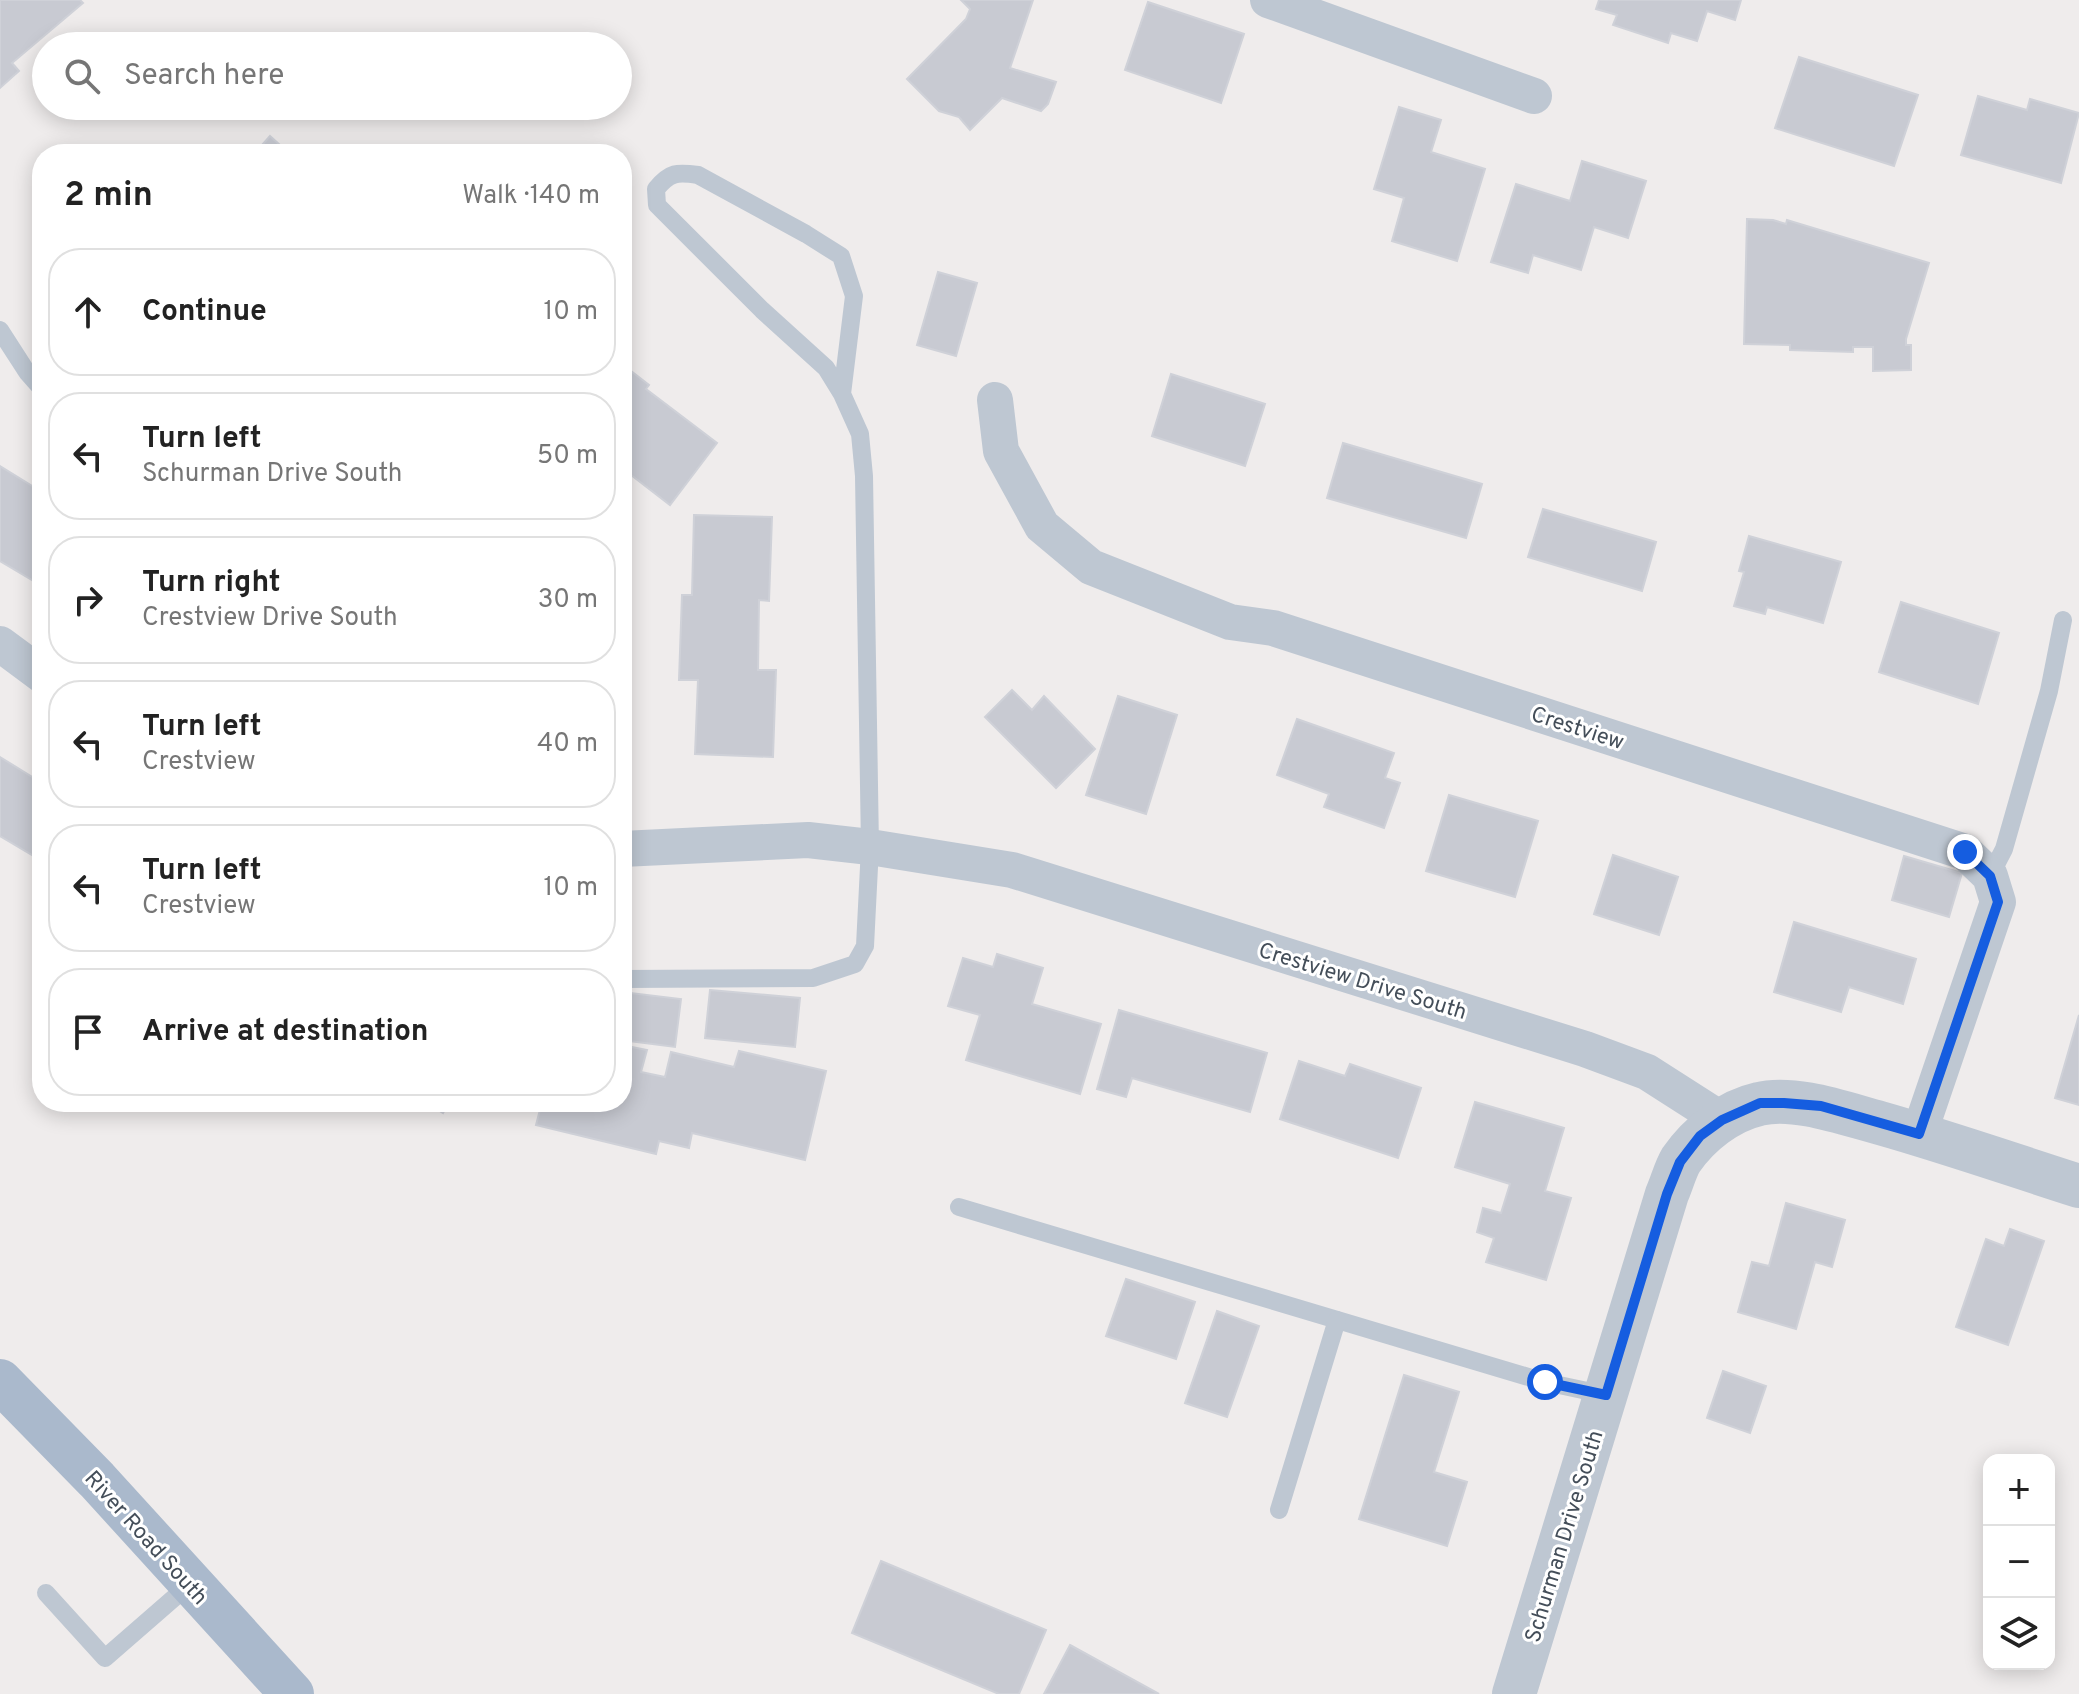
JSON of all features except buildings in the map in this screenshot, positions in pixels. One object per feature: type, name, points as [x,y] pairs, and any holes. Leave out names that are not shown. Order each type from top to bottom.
[{"type":"main road","name":"River Road South","points":[[0,1381],[97,1480],[292,1694]]},
{"type":"street","points":[[1268,0],[1534,96]]},
{"type":"street","name":"Crestview","points":[[995,400],[1001,451],[1042,526],[1091,567],[1230,622],[1273,628],[1965,852],[1990,876]]},
{"type":"street","points":[[0,644],[32,668]]},
{"type":"street","name":"Crestview Drive South","points":[[632,849],[808,840],[1012,870],[1585,1049],[1647,1072],[1722,1120]]},
{"type":"street","points":[[1919,1134],[1998,902],[1990,876]]},
{"type":"street","points":[[1722,1120],[1760,1103],[1821,1106],[2079,1186]]},
{"type":"street","name":"Schurman Drive South","points":[[1514,1694],[1667,1194],[1680,1162],[1700,1136],[1722,1120]]},
{"type":"lane","points":[[632,979],[813,978],[855,964],[865,946],[870,847],[864,476],[860,434],[826,368],[762,310],[657,205],[656,189],[666,177],[682,172],[698,175],[841,256],[854,296],[842,394]]},
{"type":"lane","points":[[0,330],[32,378]]},
{"type":"lane","points":[[1990,876],[2004,849],[2049,691],[2063,620]]},
{"type":"lane","points":[[959,1207],[1545,1382],[1606,1395]]},
{"type":"lane","points":[[1279,1510],[1337,1320]]},
{"type":"lane","points":[[46,1593],[105,1658],[190,1584]]},
{"type":"route","points":[[1545,1382],[1606,1395],[1667,1194],[1680,1162],[1700,1136],[1722,1120],[1760,1103],[1784,1103],[1821,1106],[1919,1134],[1998,902],[1990,876],[1965,852]]}]
